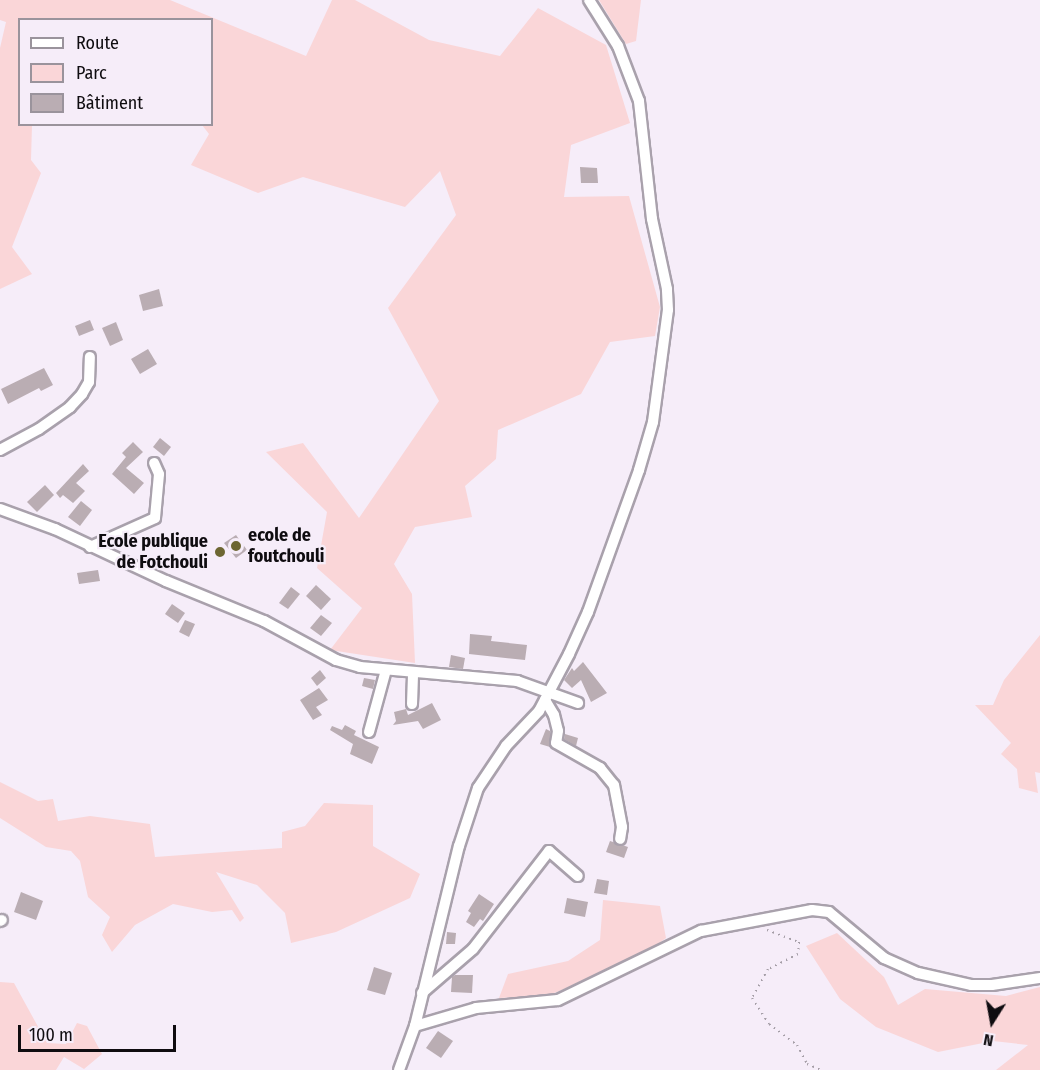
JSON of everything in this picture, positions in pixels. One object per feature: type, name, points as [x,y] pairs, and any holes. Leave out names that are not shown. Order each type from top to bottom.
[{"type":"street","points":[[399,1070],[415,1026],[459,846],[478,788],[506,746],[533,718],[547,697],[588,612],[639,470],[653,422],[667,328],[667,289],[652,219],[639,101],[618,46],[589,0]]},
{"type":"street","points":[[0,450],[70,407],[89,382],[90,357]]},
{"type":"street","points":[[90,547],[155,518],[159,474],[154,463]]},
{"type":"street","points":[[0,509],[55,529],[90,547],[264,621],[336,660],[360,667],[517,681],[547,697],[578,703]]},
{"type":"street","points":[[369,732],[386,670]]},
{"type":"street","points":[[412,704],[413,672]]},
{"type":"street","points":[[547,697],[558,731],[556,743],[600,768],[614,785],[622,827],[620,839]]},
{"type":"street","points":[[422,993],[472,949],[549,851],[578,876]]},
{"type":"street","points":[[415,1026],[476,1008],[558,1000],[637,964],[685,937],[701,931],[812,910],[825,911],[884,958],[918,973],[971,984],[992,985],[1040,978]]},
{"type":"path","points":[[750,923],[799,942],[798,954],[768,969],[752,998],[769,1024],[797,1045],[807,1064],[821,1070]]},
{"type":"green space","points":[[0,0],[170,0],[306,56],[332,0],[355,0],[429,40],[500,56],[538,8],[606,45],[630,123],[571,145],[564,197],[629,196],[660,307],[655,336],[610,342],[581,394],[498,430],[496,459],[465,486],[472,517],[415,527],[394,564],[412,594],[415,663],[330,650],[362,608],[317,568],[327,512],[266,452],[303,443],[359,518],[439,401],[388,308],[456,215],[440,171],[405,207],[303,177],[258,193],[191,165],[209,134],[203,126],[213,126],[213,18],[18,18],[18,126],[32,126],[31,160],[41,173],[12,247],[32,274],[0,289],[0,48],[6,22],[0,20]]},
{"type":"green space","points":[[599,0],[641,0],[636,41],[626,44]]},
{"type":"green space","points":[[1040,635],[1040,773],[1035,772],[1038,793],[1019,788],[1017,769],[1001,754],[1011,743],[975,705],[993,705],[1004,680]]},
{"type":"green space","points":[[0,782],[38,801],[53,799],[58,821],[90,816],[150,824],[155,857],[282,848],[282,832],[305,826],[324,803],[373,805],[373,846],[420,874],[410,898],[336,932],[291,943],[285,913],[257,885],[216,872],[244,918],[240,922],[232,910],[212,912],[173,904],[135,925],[112,952],[102,935],[110,917],[88,897],[80,861],[71,851],[46,847],[0,818]]},
{"type":"green space","points":[[603,900],[660,906],[666,938],[639,958],[547,996],[499,998],[508,974],[568,961],[600,940]]},
{"type":"green space","points":[[837,933],[884,977],[898,1005],[925,989],[1006,996],[1040,987],[1040,1070],[996,1070],[1028,1045],[993,1041],[938,1052],[876,1027],[840,999],[806,946]]},
{"type":"green space","points":[[0,982],[14,983],[47,1043],[66,1044],[77,1023],[87,1026],[102,1054],[84,1069],[64,1057],[56,1070],[0,1070]]},
{"type":"building","points":[[580,167],[597,168],[598,183],[581,183]]},
{"type":"building","points":[[159,289],[163,306],[143,311],[139,295]]},
{"type":"building","points":[[90,320],[94,330],[79,336],[75,326]]},
{"type":"building","points":[[116,322],[123,340],[110,346],[102,328]]},
{"type":"building","points":[[148,349],[157,364],[140,374],[131,359]]},
{"type":"building","points":[[44,368],[53,385],[41,391],[39,388],[8,404],[1,389]]},
{"type":"building","points":[[160,438],[171,447],[164,456],[153,447]]},
{"type":"building","points":[[133,442],[143,452],[126,468],[144,483],[134,494],[112,474],[126,457],[122,453]]},
{"type":"building","points":[[83,464],[89,471],[76,483],[85,491],[73,503],[63,495],[60,498],[56,493]]},
{"type":"building","points":[[45,485],[54,495],[37,512],[27,502]]},
{"type":"building","points":[[81,501],[92,510],[80,526],[68,517]]},
{"type":"building","name":"ecole de foutchouli","points":[[236,535],[247,550],[236,558],[224,543]]},
{"type":"building","points":[[98,570],[100,581],[79,584],[77,573]]},
{"type":"building","points":[[316,585],[331,599],[321,610],[306,596]]},
{"type":"building","points":[[291,587],[300,594],[288,609],[279,603]]},
{"type":"building","points":[[172,604],[185,613],[178,623],[165,614]]},
{"type":"building","points":[[321,615],[332,623],[321,636],[310,628]]},
{"type":"building","points":[[185,620],[195,624],[189,637],[179,632]]},
{"type":"building","points":[[470,634],[492,636],[491,641],[527,645],[525,660],[469,654]]},
{"type":"building","points":[[451,655],[465,658],[463,669],[449,667]]},
{"type":"building","points":[[583,662],[607,693],[591,702],[581,680],[572,688],[564,680],[572,668],[574,671]]},
{"type":"building","points":[[320,670],[326,678],[317,686],[311,678]]},
{"type":"building","points":[[364,678],[375,680],[373,689],[362,686]]},
{"type":"building","points":[[319,688],[328,700],[316,707],[322,715],[313,720],[300,700]]},
{"type":"building","points":[[432,703],[441,720],[423,729],[418,721],[393,725],[396,721],[394,712],[406,709],[408,715]]},
{"type":"building","points":[[345,725],[356,731],[354,735],[379,747],[372,764],[350,754],[353,744],[330,730],[332,726],[342,730]]},
{"type":"building","points":[[546,729],[550,731],[550,747],[540,744]]},
{"type":"building","points":[[565,734],[578,738],[576,746],[564,739]]},
{"type":"building","points":[[610,841],[628,847],[624,858],[606,852]]},
{"type":"building","points":[[597,879],[609,881],[607,895],[594,893]]},
{"type":"building","points":[[21,892],[43,901],[36,920],[14,912]]},
{"type":"building","points":[[479,894],[494,904],[483,921],[480,919],[474,927],[466,922],[471,913],[468,911]]},
{"type":"building","points":[[567,898],[588,902],[585,917],[564,913]]},
{"type":"building","points":[[447,932],[456,933],[455,944],[446,944]]},
{"type":"building","points":[[374,967],[392,973],[385,995],[367,990]]},
{"type":"building","points":[[473,975],[472,993],[451,992],[452,977]]},
{"type":"building","points":[[438,1031],[453,1041],[441,1058],[426,1048]]},
{"type":"place","name":"ecole de foutchouli","points":[[236,546]]},
{"type":"place","name":"Ecole publique de Fotchouli","points":[[220,552]]}]
